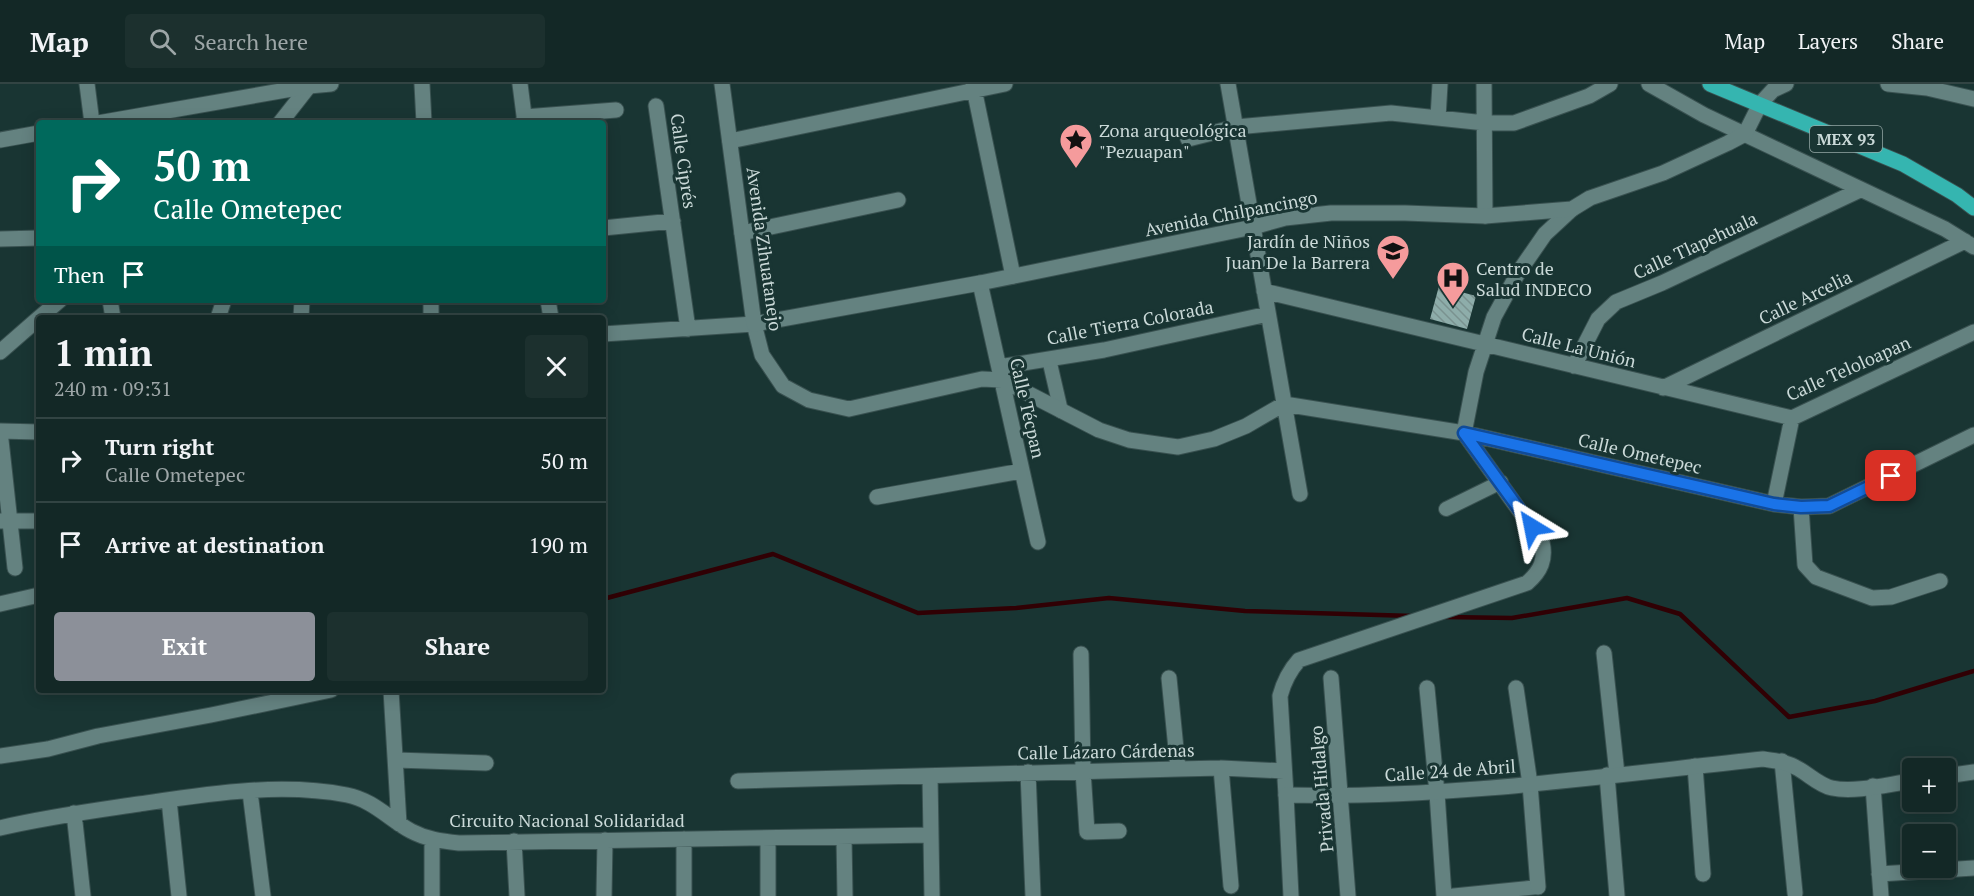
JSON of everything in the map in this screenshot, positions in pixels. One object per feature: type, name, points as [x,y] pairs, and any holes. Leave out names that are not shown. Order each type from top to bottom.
[{"type":"main road","name":"MEX 93","points":[[1710,84],[1903,164],[1957,195],[1974,208]]},
{"type":"street","points":[[87,84],[92,120]]},
{"type":"street","points":[[115,120],[331,84]]},
{"type":"street","points":[[422,84],[424,120]]},
{"type":"street","points":[[520,84],[525,120],[616,110]]},
{"type":"street","name":"Avenida Zihuatanejo","points":[[722,84],[754,324],[762,356],[783,386],[809,400],[849,409],[1000,374]]},
{"type":"street","points":[[730,141],[974,87],[1005,84]]},
{"type":"street","points":[[1228,84],[1300,494]]},
{"type":"street","points":[[1438,118],[1440,84]]},
{"type":"street","points":[[1484,84],[1485,216]]},
{"type":"street","points":[[1188,139],[1236,127],[1391,113],[1485,123],[1514,123],[1589,96],[1610,84]]},
{"type":"street","points":[[1650,84],[1704,115],[1945,229],[1969,244]]},
{"type":"street","points":[[1888,84],[1957,89],[1974,99]]},
{"type":"street","points":[[282,120],[309,86]]},
{"type":"street","points":[[1745,134],[1760,104],[1774,86]]},
{"type":"street","points":[[974,87],[1013,276]]},
{"type":"street","name":"Calle Ciprés","points":[[656,106],[688,328]]},
{"type":"street","points":[[0,140],[36,134]]},
{"type":"street","name":"Avenida Chilpancingo","points":[[606,334],[754,324],[980,283],[1252,227],[1285,218],[1331,213],[1485,216],[1572,208],[1590,198],[1663,173],[1745,134]]},
{"type":"street","name":"Calle Tlapehuala","points":[[1574,366],[1598,319],[1616,302],[1662,283],[1860,190]]},
{"type":"street","points":[[742,233],[898,200]]},
{"type":"street","points":[[1292,896],[1280,696],[1283,683],[1290,670],[1299,660],[1527,583],[1536,575],[1542,564],[1544,552],[1542,542],[1464,433],[1476,372],[1494,317],[1518,273],[1545,234],[1572,208]]},
{"type":"street","points":[[606,228],[673,221]]},
{"type":"street","points":[[0,239],[36,238]]},
{"type":"street","name":"Calle Arcelia","points":[[1663,388],[1969,244]]},
{"type":"street","name":"Calle Técpan","points":[[980,283],[1038,542]]},
{"type":"street","name":"Calle La Unión","points":[[1264,291],[1663,388]]},
{"type":"street","points":[[42,315],[56,303]]},
{"type":"street","name":"Calle Tierra Colorada","points":[[1000,374],[1049,359],[1104,350],[1268,314]]},
{"type":"street","points":[[0,352],[36,321]]},
{"type":"street","name":"Calle Teloloapan","points":[[1663,388],[1792,418],[1974,332]]},
{"type":"street","points":[[1049,359],[1061,411]]},
{"type":"street","points":[[1000,374],[1061,411],[1099,430],[1129,440],[1178,447],[1214,439],[1246,426],[1284,404]]},
{"type":"street","name":"Calle Ometepec","points":[[1284,404],[1464,433],[1774,504],[1801,507],[1829,506],[1974,435]]},
{"type":"street","points":[[1774,504],[1792,418]]},
{"type":"street","points":[[15,568],[5,521],[0,431],[36,432]]},
{"type":"street","points":[[877,497],[1022,471]]},
{"type":"street","points":[[1446,509],[1501,482]]},
{"type":"street","points":[[1801,507],[1805,565],[1816,577],[1872,598],[1892,597],[1940,581]]},
{"type":"street","points":[[5,521],[36,521]]},
{"type":"street","points":[[0,604],[36,597]]},
{"type":"street","points":[[1604,653],[1617,896]]},
{"type":"street","points":[[1081,654],[1083,771],[1087,832],[1119,831]]},
{"type":"street","points":[[1169,678],[1178,769]]},
{"type":"street","name":"Privada Hidalgo","points":[[1331,678],[1348,896]]},
{"type":"street","points":[[1427,688],[1447,896],[1538,887],[1530,784],[1516,688]]},
{"type":"street","points":[[0,756],[48,749],[98,736],[211,716],[317,693]]},
{"type":"street","points":[[391,693],[399,824]]},
{"type":"street","name":"Calle 24 de Abril","points":[[1286,795],[1437,793],[1763,759],[1782,761]]},
{"type":"street","points":[[396,760],[486,763]]},
{"type":"street","points":[[1794,893],[1782,761],[1797,767],[1831,788],[1850,789],[1902,782]]},
{"type":"street","points":[[1695,766],[1703,874]]},
{"type":"street","points":[[1221,768],[1231,886]]},
{"type":"street","name":"Calle Lázaro Cárdenas","points":[[738,781],[1221,768],[1284,771]]},
{"type":"street","points":[[1028,772],[1033,896]]},
{"type":"street","points":[[1956,775],[1974,772]]},
{"type":"street","points":[[930,776],[933,896]]},
{"type":"street","points":[[1873,786],[1881,896]]},
{"type":"street","name":"Circuito Nacional Solidaridad","points":[[0,828],[39,818],[213,793],[313,790],[351,796],[376,807],[399,824],[432,840],[459,843],[930,835]]},
{"type":"street","points":[[250,792],[263,896]]},
{"type":"street","points":[[169,800],[179,896]]},
{"type":"street","points":[[74,813],[84,896]]},
{"type":"street","points":[[844,837],[845,896]]},
{"type":"street","points":[[768,838],[768,896]]},
{"type":"street","points":[[684,839],[684,896]]},
{"type":"street","points":[[432,840],[432,896]]},
{"type":"street","points":[[604,840],[604,896]]},
{"type":"street","points":[[514,841],[517,896]]},
{"type":"street","points":[[1879,874],[1974,868]]},
{"type":"building","name":"Centro de Salud INDECO","points":[[1439,286],[1476,296],[1467,329],[1430,319]]},
{"type":"waterway","points":[[606,598],[773,554],[918,613],[1016,608],[1109,598],[1245,611],[1413,616]]},
{"type":"waterway","points":[[1445,617],[1512,618],[1627,598],[1680,614],[1789,717],[1875,701],[1974,671]]},
{"type":"place","name":"Zona arqueológica \"Pezuapan\"","points":[[1076,169]]},
{"type":"place","name":"Jardín de Niños Juan De la Barrera","points":[[1393,280]]},
{"type":"place","name":"Centro de Salud INDECO","points":[[1453,307]]},
{"type":"route","points":[[1532,527],[1464,433],[1774,504],[1801,507],[1829,506],[1891,476]]}]
